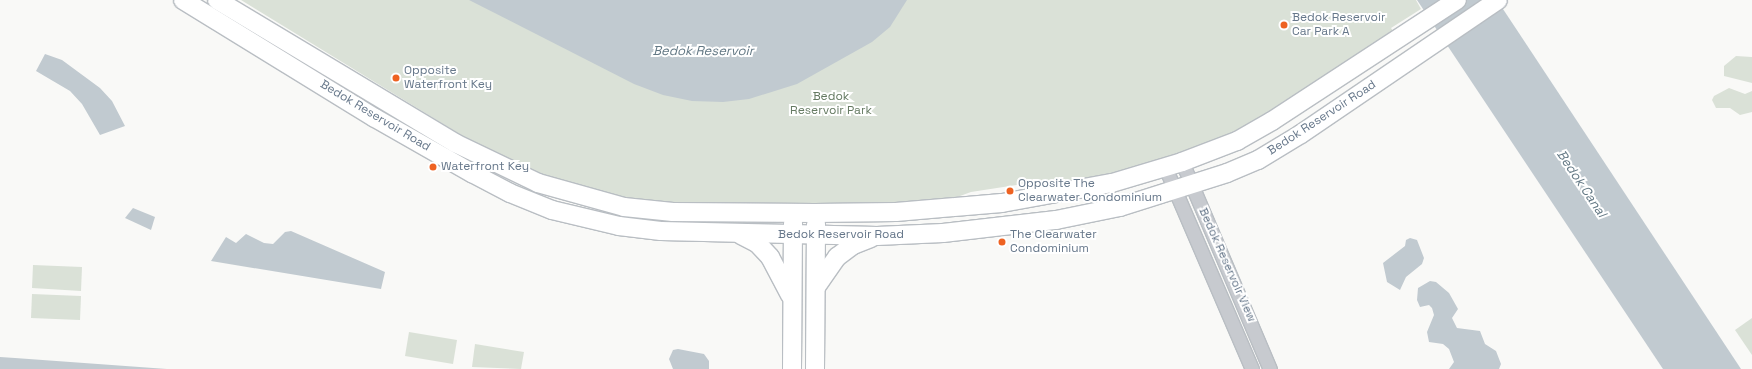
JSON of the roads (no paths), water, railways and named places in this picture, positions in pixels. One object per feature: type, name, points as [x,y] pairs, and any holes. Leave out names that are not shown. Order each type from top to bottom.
[{"type":"main road","name":"Bedok Reservoir Road","points":[[183,0],[375,118],[497,187],[552,210],[619,226],[740,234],[816,236],[877,236],[943,233],[1056,220],[1120,207],[1192,186],[1258,160],[1302,134],[1498,0]]},
{"type":"main road","name":"Bedok Reservoir Road","points":[[217,0],[371,94],[498,165],[572,194],[624,207],[673,212],[815,213],[896,212],[1002,203],[1112,183],[1165,168],[1237,141],[1272,121],[1457,0]]},
{"type":"main road","points":[[371,94],[368,102],[375,118]]},
{"type":"main road","points":[[792,369],[793,212]]},
{"type":"main road","points":[[815,213],[815,369]]},
{"type":"main road","points":[[740,234],[757,243],[770,257],[793,302]]},
{"type":"main road","points":[[816,287],[837,257],[853,245],[877,236]]},
{"type":"street","name":"Bedok Reservoir View","points":[[1182,162],[1270,369]]},
{"type":"street","name":"Bedok Reservoir View","points":[[1165,168],[1252,369]]},
{"type":"water","name":"Bedok Reservoir","points":[[469,0],[907,0],[890,27],[872,42],[797,84],[749,99],[723,102],[692,101],[663,95],[634,84]]},
{"type":"water","name":"Bedok Canal","points":[[1417,0],[1497,0],[1741,369],[1663,369]]},
{"type":"water","points":[[45,54],[62,60],[100,88],[112,101],[125,126],[100,135],[82,104],[70,91],[36,71]]},
{"type":"water","points":[[133,208],[155,217],[151,230],[125,218]]},
{"type":"water","points":[[291,231],[385,272],[381,289],[211,261],[226,237],[236,243],[246,234],[264,243],[273,244],[285,232]]},
{"type":"water","points":[[1410,238],[1417,240],[1424,258],[1422,264],[1406,277],[1400,290],[1387,282],[1383,263],[1405,246],[1406,240]]},
{"type":"water","points":[[1430,281],[1436,282],[1449,293],[1458,309],[1452,318],[1457,328],[1480,331],[1485,344],[1496,351],[1501,364],[1499,369],[1449,369],[1454,362],[1449,349],[1443,344],[1429,342],[1427,332],[1434,315],[1432,308],[1429,305],[1420,307],[1417,300],[1418,288]]},
{"type":"water","points":[[678,349],[704,354],[709,361],[709,369],[673,369],[669,359],[673,350]]},
{"type":"water","points":[[0,357],[15,358],[167,369],[0,369]]},
{"type":"place","name":"Bedok Reservoir Car Park A","points":[[1284,25]]},
{"type":"place","name":"Opposite Waterfront Key","points":[[396,78]]},
{"type":"place","name":"Waterfront Key","points":[[433,167]]},
{"type":"place","name":"Opposite The Clearwater Condominium","points":[[1010,191]]},
{"type":"place","name":"The Clearwater Condominium","points":[[1002,242]]},
{"type":"park label","name":"Bedok Reservoir Park","points":[[831,104]]}]
